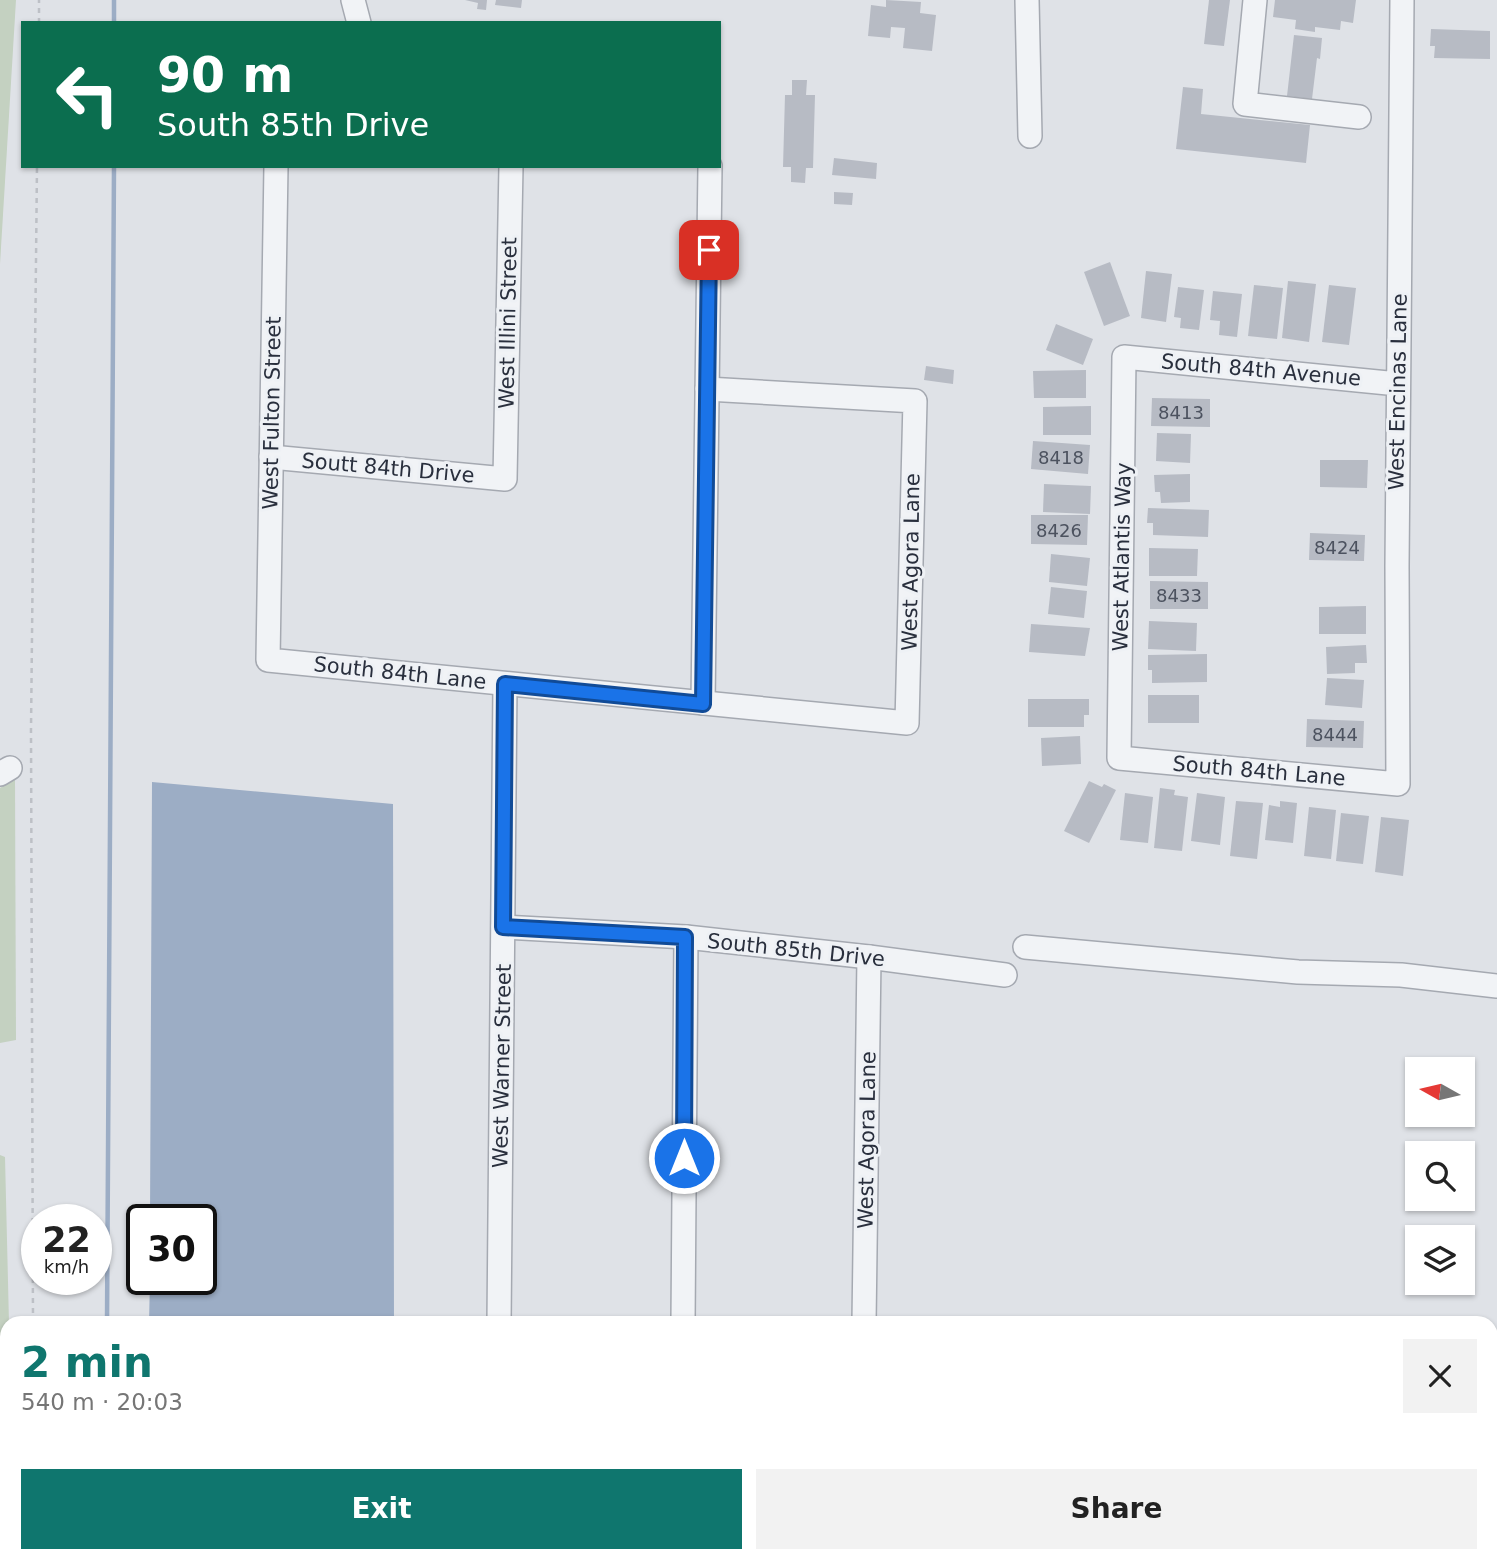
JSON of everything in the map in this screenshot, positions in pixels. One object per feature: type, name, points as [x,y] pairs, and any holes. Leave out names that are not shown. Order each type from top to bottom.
[{"type":"street","points":[[353,0],[358,21]]},
{"type":"street","points":[[1027,0],[1030,136]]},
{"type":"street","points":[[1255,0],[1245,104],[1359,117]]},
{"type":"street","name":"West Encinas Lane","points":[[1398,784],[1402,0]]},
{"type":"street","name":"West Fulton Street","points":[[268,660],[276,168]]},
{"type":"street","name":"West Illini Street","points":[[505,479],[511,168]]},
{"type":"street","points":[[703,704],[710,168]]},
{"type":"street","name":"South 84th Avenue","points":[[1124,357],[1398,384]]},
{"type":"street","name":"West Atlantis Way","points":[[1119,758],[1124,357]]},
{"type":"street","name":"West Agora Lane","points":[[707,389],[915,401],[907,723]]},
{"type":"street","name":"Soutt 84th Drive","points":[[271,457],[505,479]]},
{"type":"street","name":"South 84th Lane","points":[[268,660],[907,723]]},
{"type":"street","name":"West Warner Street","points":[[499,1316],[505,684]]},
{"type":"street","name":"South 84th Lane","points":[[1119,758],[1398,784]]},
{"type":"street","name":"South 85th Drive","points":[[503,927],[685,937],[1005,975]]},
{"type":"street","points":[[683,1316],[685,937]]},
{"type":"street","points":[[1025,947],[1298,972],[1401,975],[1497,986]]},
{"type":"street","name":"West Agora Lane","points":[[864,1316],[869,957]]},
{"type":"path","points":[[38,21],[39,0]]},
{"type":"path","points":[[33,1316],[31,730],[37,168]]},
{"type":"green space","points":[[0,0],[16,0],[0,264]]},
{"type":"green space","points":[[15,778],[16,1040],[0,1043],[0,788]]},
{"type":"green space","points":[[0,1155],[5,1157],[9,1316],[0,1316]]},
{"type":"water","points":[[152,782],[393,804],[394,1316],[149,1316],[150,1295],[217,1295],[217,1204],[150,1204]]},
{"type":"building","points":[[465,0],[487,0],[486,10],[477,9],[478,3]]},
{"type":"building","points":[[496,0],[522,0],[521,8],[495,5]]},
{"type":"building","points":[[886,0],[921,2],[920,13],[936,15],[932,51],[903,48],[905,28],[891,27],[890,38],[868,36],[871,5],[886,7]]},
{"type":"building","points":[[1209,0],[1230,0],[1224,46],[1204,44]]},
{"type":"building","points":[[1275,0],[1356,0],[1353,23],[1341,21],[1340,30],[1315,27],[1315,32],[1295,29],[1296,20],[1273,17]]},
{"type":"building","points":[[1431,29],[1490,31],[1490,59],[1434,58],[1435,46],[1430,46]]},
{"type":"building","points":[[1294,35],[1322,38],[1312,99],[1287,96]]},
{"type":"building","points":[[792,80],[807,80],[806,95],[815,95],[813,168],[806,168],[805,183],[791,182],[791,167],[783,167],[785,95],[792,95]]},
{"type":"building","points":[[1183,87],[1203,89],[1201,114],[1310,125],[1306,163],[1176,149]]},
{"type":"building","points":[[834,158],[877,163],[876,179],[832,175]]},
{"type":"building","points":[[834,192],[853,193],[852,205],[834,204]]},
{"type":"building","points":[[1110,262],[1130,316],[1104,326],[1084,272]]},
{"type":"building","points":[[1146,271],[1172,274],[1166,322],[1141,318]]},
{"type":"building","points":[[1288,281],[1316,284],[1309,342],[1282,338]]},
{"type":"building","points":[[1254,285],[1283,288],[1277,339],[1248,336]]},
{"type":"building","points":[[1329,285],[1356,288],[1349,345],[1322,342]]},
{"type":"building","points":[[1178,287],[1204,290],[1199,330],[1180,328],[1181,318],[1174,317]]},
{"type":"building","points":[[1213,291],[1242,294],[1237,337],[1219,335],[1220,321],[1210,320]]},
{"type":"building","points":[[1056,324],[1093,339],[1083,365],[1046,350]]},
{"type":"building","points":[[926,366],[954,370],[953,384],[924,380]]},
{"type":"building","points":[[1086,370],[1086,398],[1034,398],[1033,371]]},
{"type":"building","points":[[1152,398],[1210,399],[1210,427],[1151,426]]},
{"type":"building","points":[[1091,406],[1091,435],[1043,435],[1043,407]]},
{"type":"building","points":[[1157,433],[1191,434],[1190,463],[1156,461]]},
{"type":"building","points":[[1033,441],[1090,445],[1088,474],[1031,469]]},
{"type":"building","points":[[1320,460],[1368,460],[1367,488],[1320,487]]},
{"type":"building","points":[[1190,474],[1190,502],[1161,503],[1160,492],[1155,492],[1154,475]]},
{"type":"building","points":[[1044,484],[1091,486],[1090,514],[1043,512]]},
{"type":"building","points":[[1148,508],[1209,510],[1208,537],[1153,535],[1153,523],[1147,523]]},
{"type":"building","points":[[1031,515],[1088,515],[1087,545],[1031,544]]},
{"type":"building","points":[[1310,533],[1365,535],[1364,561],[1309,560]]},
{"type":"building","points":[[1149,548],[1198,549],[1197,576],[1149,576]]},
{"type":"building","points":[[1051,554],[1090,558],[1087,586],[1049,582]]},
{"type":"building","points":[[1150,581],[1208,582],[1208,609],[1150,609]]},
{"type":"building","points":[[1051,587],[1087,591],[1084,618],[1048,614]]},
{"type":"building","points":[[1366,606],[1366,634],[1319,634],[1319,607]]},
{"type":"building","points":[[1149,621],[1197,623],[1196,651],[1148,649]]},
{"type":"building","points":[[1031,624],[1090,628],[1085,656],[1029,652]]},
{"type":"building","points":[[1366,645],[1367,663],[1355,663],[1355,673],[1327,674],[1326,647]]},
{"type":"building","points":[[1207,654],[1207,682],[1152,683],[1152,670],[1148,670],[1148,655]]},
{"type":"building","points":[[1327,678],[1364,680],[1362,708],[1325,705]]},
{"type":"building","points":[[1148,695],[1199,695],[1199,723],[1148,723]]},
{"type":"building","points":[[1028,699],[1089,699],[1089,715],[1084,715],[1084,727],[1028,727]]},
{"type":"building","points":[[1307,719],[1364,721],[1363,748],[1306,747]]},
{"type":"building","points":[[1080,736],[1081,764],[1042,766],[1041,738]]},
{"type":"building","points":[[1089,781],[1116,790],[1089,843],[1064,831]]},
{"type":"building","points":[[1160,788],[1175,790],[1174,795],[1188,797],[1182,851],[1154,848]]},
{"type":"building","points":[[1125,793],[1153,797],[1148,843],[1120,840]]},
{"type":"building","points":[[1197,793],[1225,797],[1220,845],[1191,841]]},
{"type":"building","points":[[1236,801],[1263,803],[1257,859],[1230,856]]},
{"type":"building","points":[[1280,801],[1297,803],[1293,843],[1265,840],[1269,805],[1280,807]]},
{"type":"building","points":[[1309,807],[1336,810],[1331,859],[1304,856]]},
{"type":"building","points":[[1341,813],[1369,816],[1363,864],[1336,861]]},
{"type":"building","points":[[1381,817],[1409,820],[1403,876],[1375,872]]},
{"type":"waterway","points":[[114,0],[114,21]]},
{"type":"waterway","points":[[107,1316],[114,168]]},
{"type":"route","points":[[684,1158],[685,937],[503,927],[505,684],[703,704],[709,250]]}]
